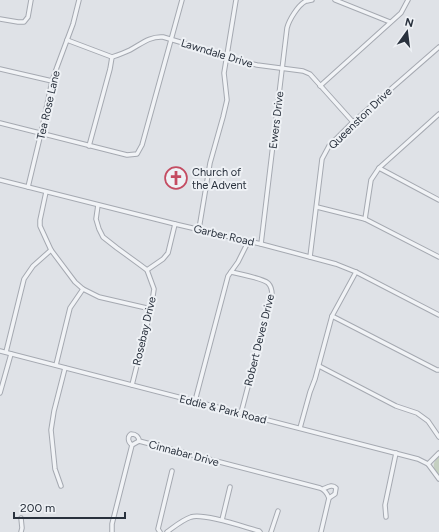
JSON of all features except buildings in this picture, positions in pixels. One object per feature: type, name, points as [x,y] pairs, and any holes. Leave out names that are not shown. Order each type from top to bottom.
[{"type":"street","points":[[0,19],[24,22],[28,17],[31,0]]},
{"type":"street","name":"Tea Rose Lane","points":[[28,187],[42,133],[52,81],[73,24],[79,0]]},
{"type":"street","points":[[0,123],[127,155],[137,154],[142,145],[182,0]]},
{"type":"street","points":[[199,229],[210,163],[224,117],[227,100],[224,73],[236,0]]},
{"type":"street","name":"Ewers Drive","points":[[261,244],[286,28],[294,13],[304,1],[312,0]]},
{"type":"street","points":[[335,0],[390,22]]},
{"type":"street","points":[[320,86],[401,12],[408,0]]},
{"type":"street","name":"Lawndale Drive","points":[[112,57],[128,51],[152,37],[163,36],[256,65],[307,72],[353,122]]},
{"type":"street","points":[[67,40],[112,57],[89,146]]},
{"type":"street","name":"Queenston Drive","points":[[310,257],[322,159],[328,146],[353,122],[439,47]]},
{"type":"street","points":[[0,69],[52,81]]},
{"type":"street","points":[[365,218],[371,180],[379,168],[439,114]]},
{"type":"street","points":[[379,168],[438,199],[439,194]]},
{"type":"street","name":"Garber Road","points":[[0,180],[261,244],[336,264],[356,272],[439,315]]},
{"type":"street","points":[[46,192],[40,226],[51,250],[75,282],[83,289],[99,297],[151,309]]},
{"type":"street","points":[[98,205],[96,219],[103,237],[147,270],[163,259],[168,253],[175,224]]},
{"type":"street","points":[[316,207],[365,218],[439,257]]},
{"type":"street","points":[[195,401],[228,276],[238,262],[248,242]]},
{"type":"street","points":[[6,352],[24,279],[32,266],[51,250]]},
{"type":"street","name":"Rosebay Drive","points":[[132,385],[151,309],[154,289],[147,270]]},
{"type":"street","name":"Robert Deves Drive","points":[[230,272],[264,280],[272,289],[272,295],[241,413]]},
{"type":"street","points":[[300,428],[319,366],[332,316],[356,272]]},
{"type":"street","points":[[56,365],[70,308],[83,289]]},
{"type":"street","points":[[332,316],[439,370]]},
{"type":"street","name":"Eddie & Park Road","points":[[0,351],[396,453],[418,459],[428,464]]},
{"type":"street","points":[[0,393],[11,354]]},
{"type":"street","points":[[319,366],[396,406],[417,413],[428,421],[439,437]]},
{"type":"street","points":[[61,486],[56,469],[51,430],[54,411],[65,368]]},
{"type":"street","points":[[132,445],[128,441],[130,435],[136,435],[139,441]]},
{"type":"street","name":"Cinnabar Drive","points":[[112,532],[112,524],[132,445],[139,441],[323,489],[332,486],[336,488],[336,494],[329,498]]},
{"type":"street","points":[[386,517],[385,505],[396,453]]},
{"type":"street","points":[[439,453],[428,464],[439,479]]},
{"type":"street","points":[[158,531],[172,471]]},
{"type":"street","points":[[222,520],[230,487]]},
{"type":"street","points":[[321,532],[329,498],[323,489]]},
{"type":"street","points":[[271,532],[278,511]]},
{"type":"street","points":[[167,532],[192,516],[222,520],[260,532]]},
{"type":"street","points":[[21,518],[21,532]]},
{"type":"green space","points":[[439,456],[439,476],[435,471],[434,464]]},
{"type":"place","name":"Church of the Advent","points":[[176,178]]}]
